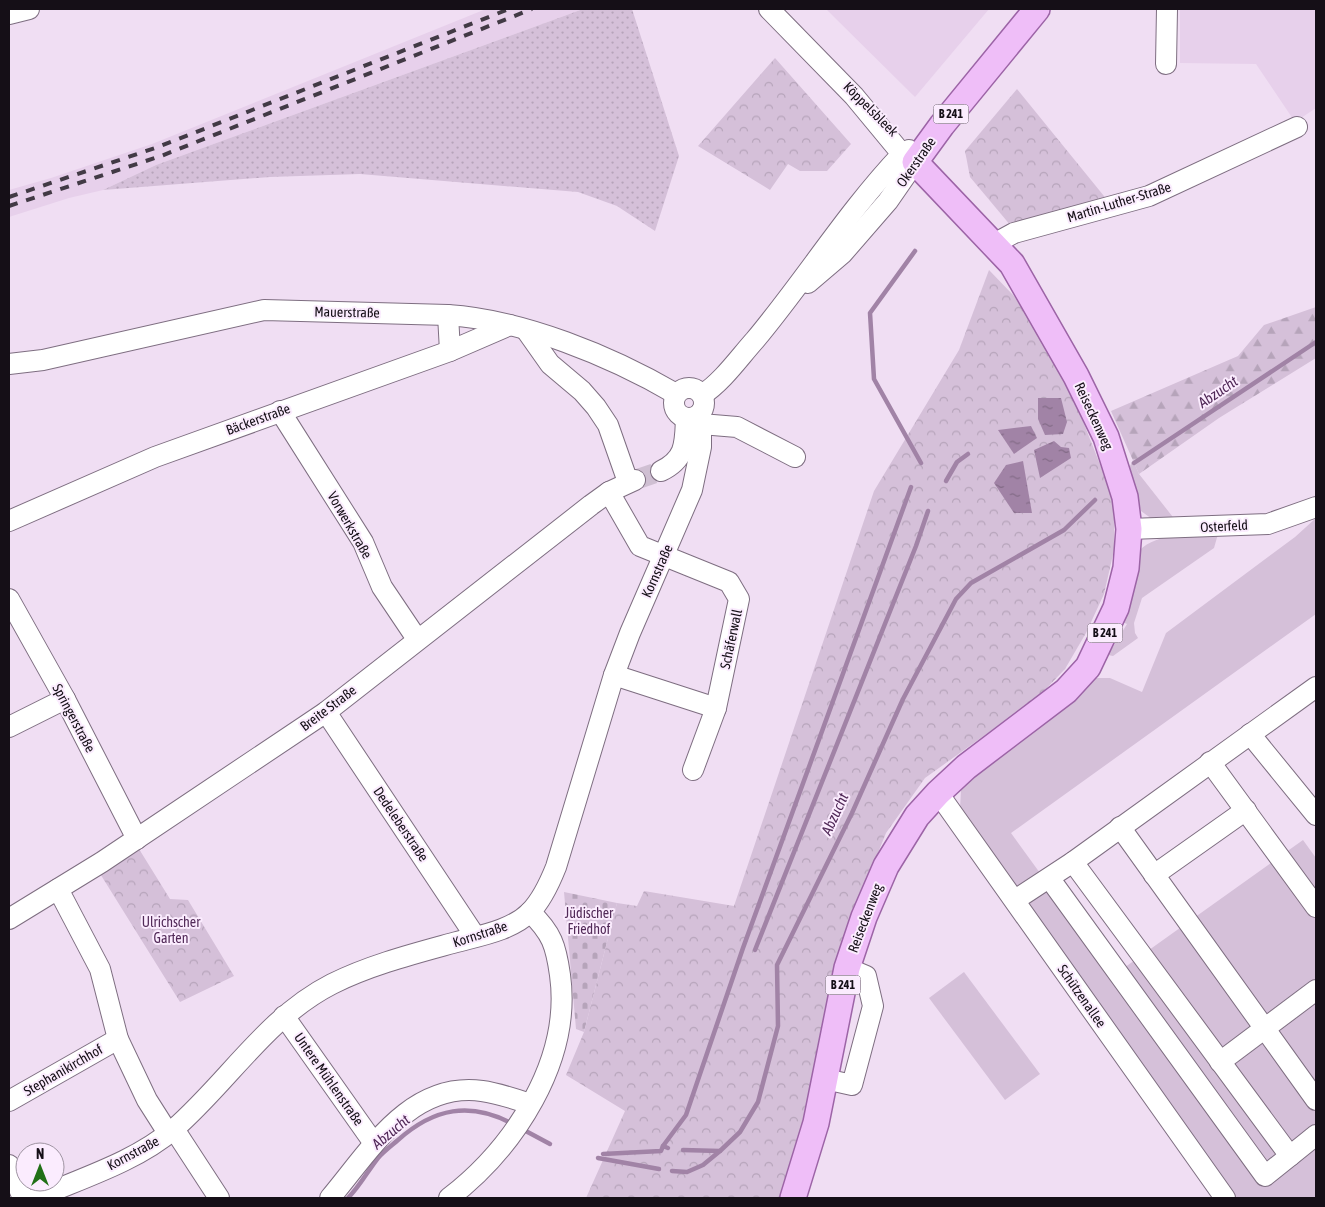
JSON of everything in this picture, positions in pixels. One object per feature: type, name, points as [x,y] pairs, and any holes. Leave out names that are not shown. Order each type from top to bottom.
[{"type":"main road","name":"Okerstraße","points":[[909,158],[936,120],[1027,9]]},
{"type":"main road","name":"Okerstraße","points":[[909,158],[942,125],[1037,9]]},
{"type":"main road","name":"Reiseckenweg","points":[[793,1198],[811,1142],[847,968],[864,917],[886,866],[918,816],[938,793],[966,767],[1066,691],[1088,667],[1121,593],[1129,538],[1125,497],[1106,437],[1076,376],[1029,296],[1019,288],[992,245],[958,209],[937,198],[909,158]]},
{"type":"street","points":[[9,14],[29,9]]},
{"type":"street","name":"Köppelsbleek","points":[[769,9],[831,73],[868,103],[909,158]]},
{"type":"street","points":[[1166,64],[1167,9]]},
{"type":"street","name":"Martin-Luther-Straße","points":[[992,245],[1014,233],[1149,196],[1297,127]]},
{"type":"street","name":"Okerstraße","points":[[697,412],[716,386],[784,304],[842,254],[909,158]]},
{"type":"street","name":"Mauerstraße","points":[[9,364],[44,360],[264,310],[471,316],[518,327],[610,359],[676,394],[674,409],[678,414],[697,412]]},
{"type":"street","points":[[448,315],[450,351]]},
{"type":"street","name":"Bäckerstraße","points":[[9,521],[155,456],[518,327]]},
{"type":"street","name":"Breite Straße","points":[[9,919],[137,839],[326,712],[609,492],[632,481],[608,426],[596,407],[582,391],[550,364],[518,327]]},
{"type":"street","name":"Vorwerkstraße","points":[[280,411],[363,542],[382,587],[417,640]]},
{"type":"street","points":[[661,471],[678,461],[697,412],[737,427],[795,457]]},
{"type":"street","name":"Kornstraße","points":[[36,1198],[124,1160],[171,1131],[211,1094],[284,1016],[331,984],[361,971],[511,925],[530,912],[549,884],[556,867],[614,675],[692,490],[701,447],[697,412]]},
{"type":"street","name":"Schäferwall","points":[[609,492],[640,546],[729,582],[739,599],[716,708],[693,770]]},
{"type":"street","name":"Osterfeld","points":[[1129,538],[1268,524],[1316,507]]},
{"type":"street","name":"Springerstraße","points":[[11,608],[65,698],[137,839]]},
{"type":"street","points":[[614,675],[716,708]]},
{"type":"street","points":[[1015,900],[1050,879],[1316,687]]},
{"type":"street","points":[[9,727],[65,698]]},
{"type":"street","name":"Dedeleberstraße","points":[[326,712],[476,936]]},
{"type":"street","points":[[1250,734],[1316,815]]},
{"type":"street","points":[[1210,762],[1316,907]]},
{"type":"street","name":"Schützenallee","points":[[938,793],[1225,1198]]},
{"type":"street","points":[[1154,875],[1246,810]]},
{"type":"street","points":[[1120,828],[1316,1100]]},
{"type":"street","points":[[1073,862],[1290,1156]]},
{"type":"street","points":[[1050,879],[1265,1176],[1316,1135]]},
{"type":"street","points":[[58,889],[100,969],[118,1040],[147,1100],[219,1198]]},
{"type":"street","points":[[449,1198],[481,1172],[522,1117],[555,1048],[562,1006],[556,947],[549,933],[530,912]]},
{"type":"street","points":[[825,1079],[852,1085],[873,1006],[866,976],[847,968]]},
{"type":"street","points":[[1220,1062],[1316,990]]},
{"type":"street","name":"Untere Mühlenstraße","points":[[284,1016],[373,1142]]},
{"type":"street","name":"Stephanikirchhof","points":[[9,1101],[118,1040]]},
{"type":"street","points":[[330,1198],[373,1142],[385,1130],[430,1099],[448,1092],[481,1091],[522,1117]]},
{"type":"street","points":[[9,1165],[23,1198]]},
{"type":"shaded area","points":[[486,9],[583,9],[156,165],[103,190],[69,198],[9,217],[9,190],[152,144]]},
{"type":"shaded area","points":[[826,9],[989,9],[915,97]]},
{"type":"shaded area","points":[[1180,9],[1316,9],[1316,108],[1295,122],[1256,64],[1180,63]]},
{"type":"green space","points":[[583,9],[632,9],[679,156],[655,231],[617,206],[578,192],[360,174],[270,177],[103,190],[156,165]]},
{"type":"green space","points":[[775,58],[851,144],[827,171],[800,171],[788,164],[770,190],[698,146]]},
{"type":"green space","points":[[1017,89],[1108,201],[1011,226],[970,177],[965,151]]},
{"type":"green space","points":[[989,270],[1014,296],[1064,373],[1112,495],[1114,550],[1104,594],[1086,633],[1065,669],[1038,697],[925,778],[886,833],[842,942],[808,1110],[781,1198],[586,1198],[625,1111],[566,1075],[584,1032],[617,903],[637,906],[644,891],[734,906],[874,491],[959,350]]},
{"type":"green space","points":[[1316,307],[1316,358],[1219,418],[1139,474],[1111,411],[1238,356],[1264,325]]},
{"type":"green space","points":[[1133,460],[1139,474],[1176,521],[1152,519],[1141,511],[1128,470]]},
{"type":"green space","points":[[1316,518],[1316,614],[1011,833],[1114,975],[1303,840],[1316,858],[1316,1198],[1237,1198],[960,809],[961,790],[976,775],[1050,718],[1095,678],[1110,678],[1142,692],[1166,633],[1295,537]]},
{"type":"green space","points":[[1218,534],[1214,548],[1142,598],[1134,623],[1135,633],[1138,638],[1113,656],[1108,655],[1127,624],[1120,621],[1139,551],[1156,540],[1166,537]]},
{"type":"green space","name":"Ulrichscher Garten","points":[[139,849],[170,899],[188,900],[234,976],[180,1002],[99,872]]},
{"type":"green space","name":"Jüdischer Friedhof","points":[[564,892],[617,903],[584,1032],[576,1029]]},
{"type":"green space","points":[[964,972],[1040,1074],[1005,1100],[929,998]]},
{"type":"water","points":[[1038,398],[1061,398],[1067,422],[1063,434],[1045,435],[1038,419]]},
{"type":"water","points":[[1031,426],[1037,438],[1014,454],[998,430]]},
{"type":"water","points":[[1054,441],[1061,447],[1069,448],[1071,458],[1040,478],[1034,450]]},
{"type":"water","points":[[1023,461],[1032,513],[1014,513],[994,483],[1006,465]]},
{"type":"waterway","points":[[915,251],[870,313],[874,379],[921,463]]},
{"type":"waterway","name":"Abzucht","points":[[1134,463],[1316,342]]},
{"type":"waterway","points":[[946,481],[957,462],[968,454]]},
{"type":"waterway","points":[[663,1146],[686,1115],[743,948],[911,487]]},
{"type":"waterway","name":"Abzucht","points":[[672,1171],[687,1172],[703,1165],[740,1132],[758,1102],[778,1026],[777,965],[852,813],[903,699],[956,599],[971,583],[1064,530],[1095,500]]},
{"type":"waterway","points":[[755,950],[916,546],[928,511]]},
{"type":"waterway","name":"Abzucht","points":[[348,1198],[382,1154],[412,1129],[425,1121],[453,1111],[467,1111],[482,1112],[513,1124]]},
{"type":"waterway","name":"Abzucht","points":[[522,1129],[550,1144]]},
{"type":"waterway","points":[[603,1154],[661,1151],[663,1146],[668,1148]]},
{"type":"waterway","points":[[683,1150],[720,1151]]},
{"type":"waterway","name":"Abzucht","points":[[598,1158],[659,1169]]},
{"type":"tunnel","points":[[635,480],[661,471]]},
{"type":"railway","points":[[9,197],[158,147],[509,9]]},
{"type":"railway","points":[[9,206],[161,156],[532,9]]}]
